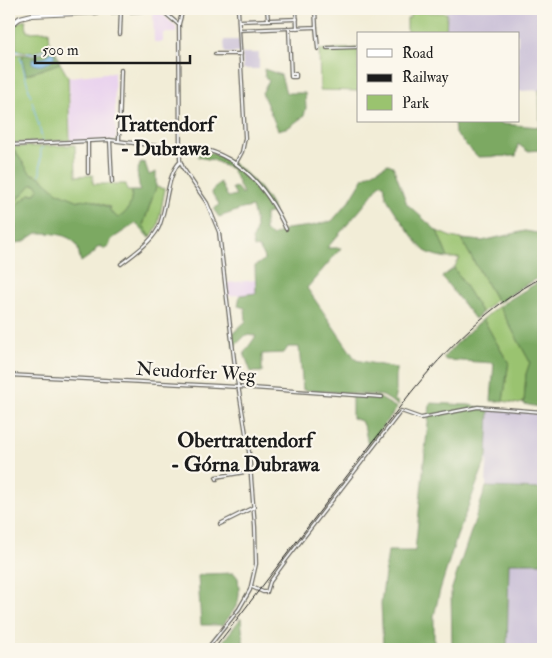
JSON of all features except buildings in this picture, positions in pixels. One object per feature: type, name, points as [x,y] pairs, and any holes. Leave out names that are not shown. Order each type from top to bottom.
[{"type":"main road","points":[[9,26],[20,18],[32,15],[120,10],[166,11]]},
{"type":"street","points":[[184,9],[179,24],[180,162],[207,203],[219,232],[238,387],[247,435],[254,507],[256,564],[252,587],[239,609],[207,649]]},
{"type":"street","points":[[236,163],[245,145],[238,9]]},
{"type":"street","points":[[267,9],[268,20]]},
{"type":"street","points":[[296,9],[297,28]]},
{"type":"street","points":[[316,9],[318,49]]},
{"type":"street","points":[[120,10],[120,34]]},
{"type":"street","points":[[166,11],[179,24]]},
{"type":"street","points":[[239,21],[297,19]]},
{"type":"street","points":[[240,30],[316,27]]},
{"type":"street","points":[[288,28],[291,74]]},
{"type":"street","points":[[327,48],[357,47]]},
{"type":"street","points":[[215,54],[241,54]]},
{"type":"street","points":[[118,141],[121,70]]},
{"type":"street","points":[[9,145],[110,140],[208,150],[236,163],[257,182],[275,207],[286,228]]},
{"type":"street","points":[[110,140],[112,182]]},
{"type":"street","points":[[88,142],[88,173]]},
{"type":"street","points":[[121,264],[144,246],[159,227],[168,188],[176,166],[180,162]]},
{"type":"street","name":"Neudorfer Weg","points":[[9,375],[238,387],[382,397]]},
{"type":"street","points":[[252,587],[267,592],[270,582],[286,560],[402,411],[421,418],[478,407],[543,412]]},
{"type":"street","points":[[217,479],[216,477],[251,471]]},
{"type":"street","points":[[220,524],[254,507]]},
{"type":"shaded area","points":[[447,9],[543,9],[542,90],[520,91],[520,32],[446,32]]},
{"type":"shaded area","points":[[153,11],[159,11],[176,27],[176,33],[163,33],[163,42],[154,42]]},
{"type":"shaded area","points":[[224,40],[239,40],[240,53],[225,53]]},
{"type":"shaded area","points":[[242,53],[259,53],[259,69],[243,69]]},
{"type":"shaded area","points":[[114,72],[116,140],[71,141],[69,77]]},
{"type":"shaded area","points":[[256,280],[256,293],[227,296],[226,283]]},
{"type":"shaded area","points":[[489,409],[543,413],[543,489],[486,487]]},
{"type":"shaded area","points":[[509,563],[543,563],[543,649],[507,649]]},
{"type":"green space","points":[[410,10],[415,10],[415,12],[447,13],[446,32],[407,32],[407,18],[410,18]]},
{"type":"green space","points":[[26,20],[27,32],[49,31],[50,45],[33,53],[16,50],[16,23]]},
{"type":"green space","points":[[9,40],[13,54],[23,54],[22,59],[27,75],[60,63],[68,77],[70,140],[9,143]]},
{"type":"green space","points":[[54,47],[60,63],[26,75],[22,59],[24,54],[34,56]]},
{"type":"green space","points":[[357,48],[357,91],[320,90],[319,50]]},
{"type":"green space","points":[[264,69],[281,75],[286,93],[305,93],[306,108],[304,116],[289,127],[278,130],[262,93],[269,81],[265,77]]},
{"type":"green space","points":[[543,89],[543,150],[527,151],[518,144],[516,156],[478,157],[455,134],[454,122],[501,122],[502,124],[540,127],[539,90]]},
{"type":"green space","points":[[75,145],[76,176],[93,175],[93,184],[126,184],[127,191],[132,191],[129,207],[122,216],[118,218],[110,211],[110,207],[89,199],[79,201],[57,192],[40,177],[30,173],[12,147]]},
{"type":"green space","points":[[9,146],[12,147],[30,173],[40,177],[57,192],[79,201],[89,199],[110,208],[110,211],[118,218],[129,207],[132,191],[140,191],[137,172],[141,162],[145,163],[149,175],[156,172],[156,187],[143,225],[151,237],[149,238],[136,223],[112,239],[108,247],[103,249],[101,246],[97,247],[94,253],[81,262],[77,246],[64,236],[37,233],[23,242],[15,243],[16,230],[12,209],[30,194],[35,194],[39,188],[36,184],[32,184],[11,206],[9,204]]},
{"type":"green space","points":[[201,150],[224,158],[253,180],[274,210],[274,212],[265,214],[265,231],[272,236],[286,229],[332,221],[350,200],[364,177],[388,164],[393,166],[407,204],[437,231],[448,258],[430,254],[422,248],[392,207],[386,196],[384,185],[381,183],[327,248],[341,248],[307,288],[356,360],[396,368],[394,400],[398,402],[399,406],[383,396],[377,395],[303,390],[299,347],[288,347],[284,353],[262,354],[262,372],[251,372],[244,353],[256,336],[246,335],[233,348],[232,334],[246,321],[245,308],[238,306],[240,295],[256,293],[255,266],[264,260],[263,254],[258,247],[254,248],[252,240],[256,228],[252,207],[219,217],[214,210],[219,204],[211,192],[220,182],[228,197],[236,195],[232,188],[236,187],[243,193],[232,169],[213,160],[198,157]]},
{"type":"green space","points":[[32,184],[36,184],[39,188],[35,194],[30,194],[12,209],[11,206]]},
{"type":"green space","points":[[156,187],[165,189],[158,225],[151,237],[143,226]]},
{"type":"green space","points":[[437,231],[461,239],[496,300],[482,313],[454,268],[460,258],[448,258]]},
{"type":"green space","points":[[525,231],[543,234],[543,276],[523,286],[498,303],[461,239],[482,241]]},
{"type":"green space","points":[[454,268],[482,313],[475,319],[442,277]]},
{"type":"green space","points":[[543,279],[543,408],[524,404],[526,374],[530,362],[499,306]]},
{"type":"green space","points":[[499,306],[530,362],[526,374],[524,402],[519,404],[503,401],[509,361],[483,319]]},
{"type":"green space","points":[[483,319],[509,361],[503,401],[491,401],[494,363],[446,360],[443,358]]},
{"type":"green space","points":[[352,395],[378,397],[397,408],[368,446],[361,421],[352,418]]},
{"type":"green space","points":[[430,403],[469,405],[489,409],[487,457],[457,536],[440,590],[434,616],[434,649],[383,649],[381,603],[388,551],[415,551]]},
{"type":"green space","points":[[486,487],[543,489],[543,563],[509,563],[507,649],[452,649],[451,591]]},
{"type":"green space","points":[[234,573],[238,578],[239,599],[232,613],[223,625],[201,625],[198,576]]},
{"type":"green space","points":[[241,618],[244,649],[217,649]]},
{"type":"water","points":[[52,52],[54,58],[47,64],[38,65],[32,63],[32,59],[44,58]]},
{"type":"waterway","points":[[9,16],[11,20]]},
{"type":"waterway","points":[[15,25],[14,48],[16,51],[34,54],[48,48]]},
{"type":"waterway","points":[[20,56],[31,97]]},
{"type":"waterway","points":[[32,101],[43,141]]},
{"type":"waterway","points":[[40,175],[41,148],[43,148]]},
{"type":"railway","points":[[214,649],[409,395],[438,361],[487,314],[523,288],[543,277]]},
{"type":"district","name":"Trattendorf - Dubrawa","points":[[165,136]]},
{"type":"district","name":"Obertrattendorf - Górna Dubrawa","points":[[245,452]]}]
